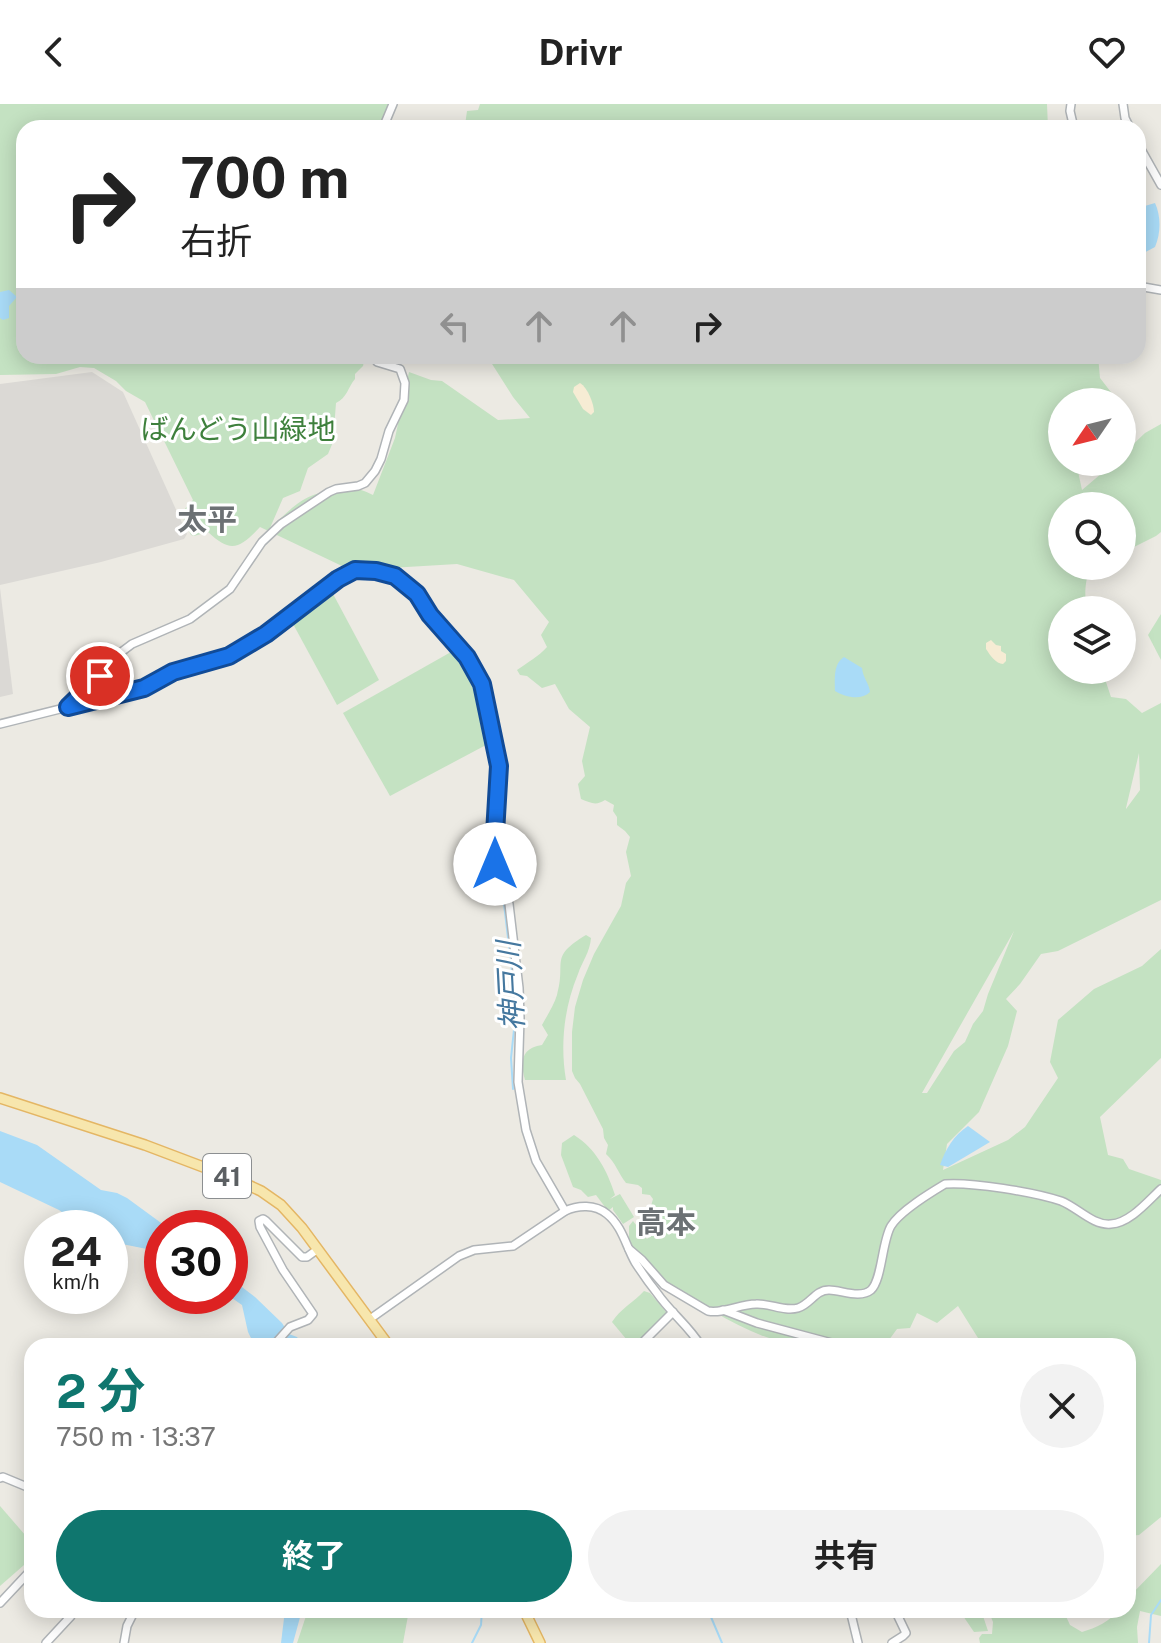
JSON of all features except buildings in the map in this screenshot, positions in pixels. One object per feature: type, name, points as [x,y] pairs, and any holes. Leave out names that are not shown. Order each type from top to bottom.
[{"type":"main road","name":"41","points":[[0,1098],[145,1145],[253,1187],[281,1205],[318,1249],[383,1338]]},
{"type":"main road","points":[[528,1618],[540,1643]]},
{"type":"street","points":[[1146,158],[1161,185]]},
{"type":"street","points":[[68,707],[132,644],[190,619],[230,589],[262,542],[281,524],[329,492],[365,483],[381,459],[384,444],[406,392],[400,369],[384,364]]},
{"type":"street","points":[[0,724],[144,688],[173,672],[229,656],[266,634],[338,579],[355,570],[386,573],[412,588],[430,615],[467,657],[483,687],[499,766],[495,864],[509,904],[519,988],[518,1082],[526,1130],[536,1161],[565,1211]]},
{"type":"street","points":[[629,1249],[664,1285],[708,1311],[756,1304],[797,1309],[825,1290],[860,1294],[869,1291],[875,1284],[887,1234],[893,1223],[945,1184],[1010,1190],[1060,1201],[1096,1221],[1111,1224],[1124,1220],[1161,1189]]},
{"type":"street","points":[[370,1319],[459,1256],[474,1250],[513,1246],[565,1211],[581,1206],[602,1210],[619,1229],[655,1291],[694,1338]]},
{"type":"street","points":[[280,1338],[290,1327],[311,1318],[313,1313],[283,1270],[259,1221],[266,1221],[302,1257],[318,1249]]},
{"type":"street","points":[[723,1310],[813,1338]]},
{"type":"street","points":[[647,1338],[673,1312]]},
{"type":"street","points":[[0,1478],[24,1486]]},
{"type":"street","points":[[0,1603],[24,1578]]},
{"type":"street","points":[[46,1643],[69,1618]]},
{"type":"street","points":[[124,1643],[131,1618]]},
{"type":"street","points":[[852,1618],[858,1643]]},
{"type":"street","points":[[892,1643],[906,1633],[899,1618]]},
{"type":"shaded area","points":[[92,372],[123,392],[187,534],[184,539],[101,562],[0,585],[0,384]]},
{"type":"shaded area","points":[[0,588],[13,694],[0,697]]},
{"type":"green space","name":"ばんどう山緑地","points":[[0,104],[390,104],[383,120],[16,120],[16,364],[363,364],[345,395],[336,403],[333,442],[328,454],[308,468],[300,491],[283,498],[270,528],[302,501],[319,493],[355,489],[373,495],[395,438],[409,372],[442,381],[498,420],[530,418],[492,364],[1099,364],[1100,378],[1108,388],[1048,388],[1048,476],[1079,476],[1082,490],[1098,476],[1136,476],[1136,442],[1161,424],[1161,532],[1156,536],[1136,546],[1136,492],[1048,492],[1048,580],[1087,580],[1085,596],[1048,596],[1048,684],[1107,684],[1111,697],[1126,699],[1142,713],[1161,703],[1161,900],[1058,951],[1041,954],[1006,999],[1017,1011],[1008,1046],[979,1112],[947,1144],[943,1170],[1008,1140],[1025,1127],[1058,1078],[1050,1062],[1058,1020],[1094,989],[1142,966],[1161,949],[1161,1058],[1100,1117],[1108,1155],[1123,1159],[1129,1169],[1161,1180],[1161,1517],[1136,1535],[1136,1338],[978,1338],[958,1306],[937,1323],[917,1313],[910,1328],[897,1329],[890,1338],[768,1338],[665,1283],[629,1240],[629,1226],[633,1221],[647,1239],[653,1233],[647,1220],[653,1199],[650,1195],[642,1194],[642,1188],[638,1185],[626,1183],[606,1154],[608,1145],[603,1129],[572,1071],[575,1007],[594,954],[621,906],[626,883],[631,876],[626,852],[630,837],[617,825],[614,805],[605,800],[591,803],[581,799],[578,784],[585,776],[582,761],[590,727],[569,709],[555,684],[542,688],[517,670],[547,647],[541,635],[549,622],[514,580],[457,564],[390,568],[342,566],[260,527],[247,540],[235,546],[223,543],[208,532],[191,535],[183,511],[193,500],[145,402],[94,368],[80,367],[56,374],[0,375]],"holes":[[[1139,753],[1140,790],[1126,808]],[[1014,931],[983,1011],[965,1042],[954,1051],[927,1093],[922,1093]]]},
{"type":"green space","points":[[480,104],[1047,104],[1048,120],[466,120],[467,111],[478,110]]},
{"type":"green space","points":[[332,592],[379,680],[337,705],[292,622]]},
{"type":"green space","points":[[1161,614],[1161,660],[1148,635]]},
{"type":"green space","points":[[451,652],[472,679],[486,745],[390,796],[343,713]]},
{"type":"green space","points":[[586,935],[591,938],[588,952],[573,987],[564,1026],[566,1080],[525,1080],[523,1067],[526,1053],[542,1045],[548,1035],[542,1025],[557,995],[563,955]]},
{"type":"green space","points":[[574,1135],[589,1147],[604,1169],[615,1195],[610,1199],[620,1194],[634,1217],[623,1224],[613,1207],[608,1211],[596,1195],[588,1197],[573,1187],[561,1155],[562,1143]]},
{"type":"green space","points":[[644,1291],[650,1293],[667,1313],[643,1338],[625,1338],[612,1322]]},
{"type":"green space","points":[[0,1506],[24,1534],[24,1565],[0,1586]]},
{"type":"green space","points":[[1161,1564],[1161,1616],[1140,1611],[1138,1643],[980,1643],[982,1634],[992,1634],[991,1618],[1067,1618],[1070,1625],[1082,1632],[1110,1618],[1136,1618],[1136,1590]]},
{"type":"green space","points":[[305,1618],[408,1618],[403,1643],[297,1643]]},
{"type":"green space","points":[[964,1618],[984,1618],[988,1631],[974,1632]]},
{"type":"sand","points":[[580,383],[592,401],[594,412],[591,415],[583,409],[573,392]]},
{"type":"sand","points":[[991,640],[1001,646],[1001,651],[1006,654],[1003,664],[986,649],[986,643]]},
{"type":"water","points":[[1155,203],[1159,230],[1155,247],[1146,252],[1146,206]]},
{"type":"water","points":[[9,290],[16,296],[9,306],[9,318],[3,320],[0,318],[0,292]]},
{"type":"water","points":[[844,657],[862,668],[870,692],[866,695],[853,697],[835,691],[836,668]]},
{"type":"water","points":[[968,1126],[990,1142],[948,1167],[940,1165],[951,1143]]},
{"type":"water","points":[[0,1131],[37,1145],[101,1190],[117,1193],[144,1210],[144,1248],[128,1245],[128,1210],[59,1210],[0,1182]]},
{"type":"water","points":[[248,1292],[282,1323],[289,1334],[298,1338],[251,1338],[244,1314],[248,1314]]},
{"type":"water","points":[[284,1618],[300,1618],[293,1643],[281,1643]]},
{"type":"waterway","name":"神戸川","points":[[234,657],[250,650],[332,588],[358,574]]},
{"type":"waterway","name":"神戸川","points":[[384,576],[414,597],[427,621],[474,678]]},
{"type":"waterway","name":"神戸川","points":[[200,668],[213,664]]},
{"type":"waterway","name":"神戸川","points":[[170,678],[186,672]]},
{"type":"waterway","name":"神戸川","points":[[477,683],[493,763],[490,859],[504,904],[513,980],[513,1089]]},
{"type":"waterway","name":"神戸川","points":[[60,713],[135,694]]},
{"type":"waterway","points":[[1149,1643],[1151,1615],[1161,1600]]},
{"type":"waterway","points":[[472,1643],[481,1618]]},
{"type":"waterway","points":[[711,1618],[722,1643]]},
{"type":"district","name":"太平","points":[[207,519]]},
{"type":"district","name":"高本","points":[[666,1222]]},
{"type":"route","points":[[100,676],[68,707],[144,688],[173,672],[229,656],[266,634],[338,579],[355,570],[395,576],[417,594],[430,615],[467,657],[482,684],[499,766],[495,864]]}]
